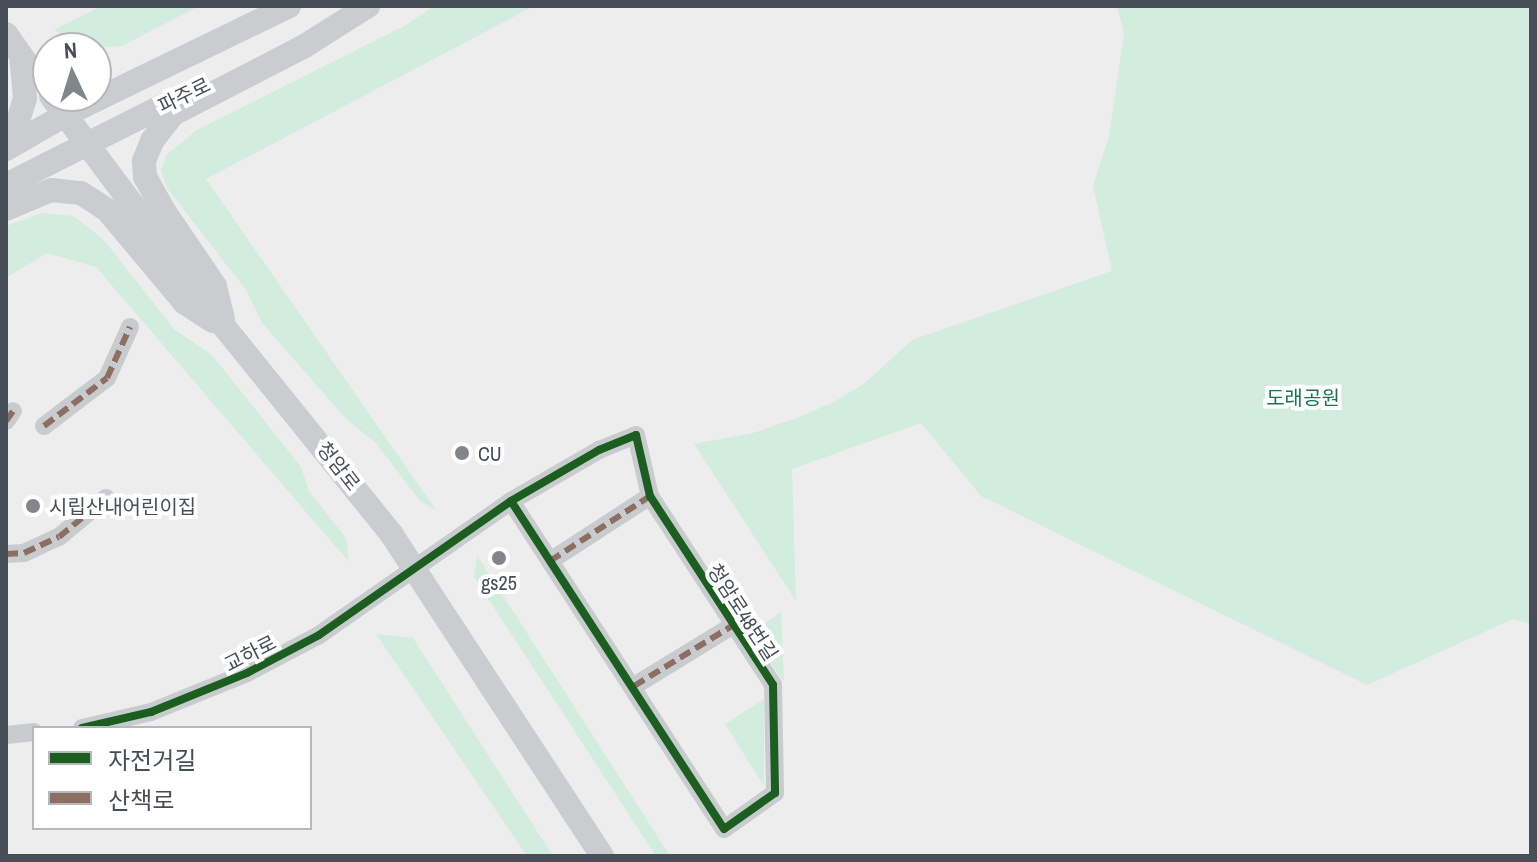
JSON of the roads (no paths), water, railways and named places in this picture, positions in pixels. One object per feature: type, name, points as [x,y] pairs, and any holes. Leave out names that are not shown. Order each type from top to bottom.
[{"type":"main road","name":"파주로","points":[[112,86],[141,78],[289,6]]},
{"type":"main road","name":"파주로","points":[[6,185],[365,6]]},
{"type":"main road","points":[[226,329],[215,286],[145,177],[144,161],[152,141],[173,114],[303,47],[365,6]]},
{"type":"main road","name":"청암로","points":[[6,34],[32,70]]},
{"type":"main road","points":[[21,55],[32,63]]},
{"type":"main road","points":[[6,139],[18,121],[25,98],[21,55]]},
{"type":"main road","points":[[112,85],[141,78]]},
{"type":"main road","name":"파주로","points":[[6,149],[43,112]]},
{"type":"main road","name":"청암로","points":[[62,112],[226,329],[304,421],[415,568],[602,856]]},
{"type":"main road","points":[[6,209],[51,190],[81,193],[107,210],[185,303],[226,329]]},
{"type":"street","points":[[44,426],[107,378],[130,327]]},
{"type":"street","name":"청암로48번길","points":[[415,568],[511,501],[599,450],[636,435],[650,496],[773,685],[775,793],[724,829],[634,686],[511,501]]},
{"type":"street","points":[[550,561],[650,496]]},
{"type":"street","points":[[6,554],[24,553],[59,537],[106,498]]},
{"type":"street","name":"교하로","points":[[91,726],[151,712],[247,673],[319,635],[415,568]]},
{"type":"street","name":"청암로48번길","points":[[634,686],[732,626]]},
{"type":"street","points":[[6,735],[32,732]]},
{"type":"place","name":"CU","points":[[462,453]]},
{"type":"place","name":"시립산내어린이집","points":[[33,506]]},
{"type":"place","name":"gs25","points":[[499,558]]},
{"type":"park label","name":"도래공원","points":[[1303,397]]}]
